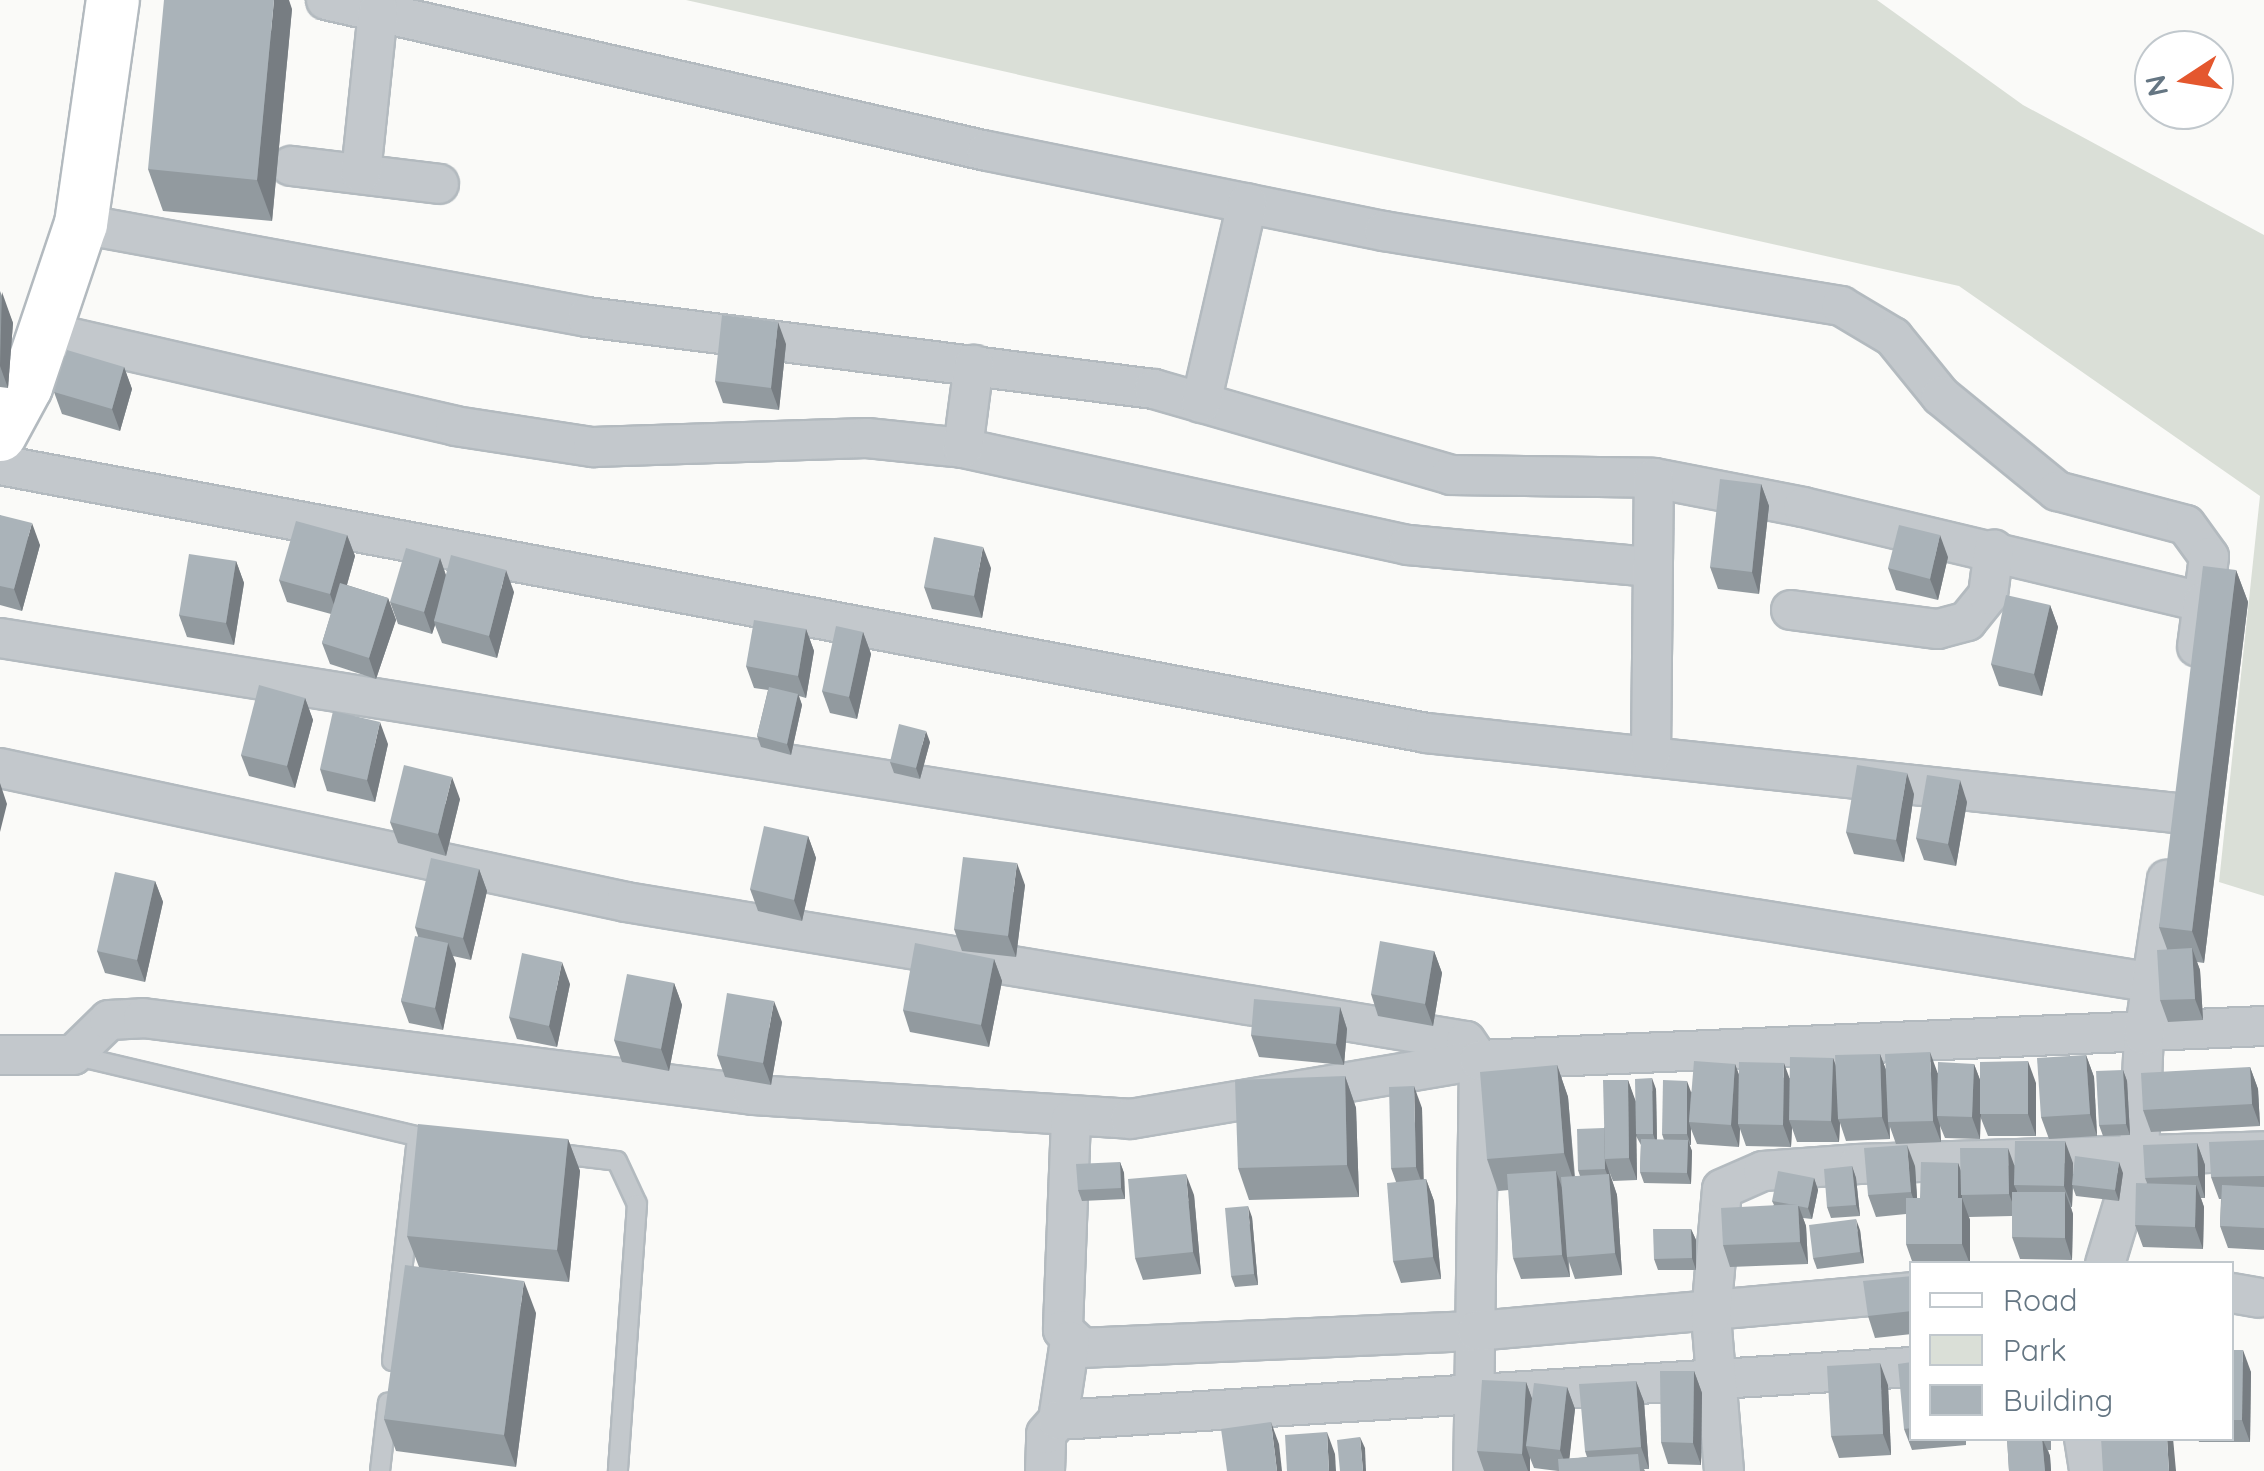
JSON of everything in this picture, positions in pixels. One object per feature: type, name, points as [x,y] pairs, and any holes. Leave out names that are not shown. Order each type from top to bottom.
[{"type":"main road","points":[[0,435],[46,332],[81,224],[112,0]]},
{"type":"street","points":[[326,0],[1247,203],[1841,306],[1892,337],[1942,396],[2057,492],[2186,525],[2209,557],[2193,679]]},
{"type":"street","points":[[361,173],[378,11]]},
{"type":"street","points":[[291,166],[439,184]]},
{"type":"street","points":[[1201,403],[1247,203]]},
{"type":"street","points":[[81,224],[586,318],[974,365],[1201,403],[1451,475],[1654,478],[1994,549],[2203,602]]},
{"type":"street","points":[[46,332],[454,426],[592,447],[867,438],[963,448],[1408,545],[1649,568]]},
{"type":"street","points":[[963,448],[974,365]]},
{"type":"street","points":[[0,464],[1426,733],[1651,754],[2176,814]]},
{"type":"street","points":[[1651,754],[1649,568],[1654,478]]},
{"type":"street","points":[[1792,610],[1938,630],[1967,622],[1988,595],[1994,549]]},
{"type":"street","points":[[0,638],[2152,983]]},
{"type":"street","points":[[0,768],[626,902],[1446,1034],[1480,1060]]},
{"type":"street","points":[[2106,1261],[2139,1152],[2144,1035],[2181,775]]},
{"type":"street","points":[[0,1054],[73,1055],[109,1020],[142,1018],[475,1066],[1071,1119],[1130,1119],[1480,1060],[2144,1035],[2264,1026]]},
{"type":"street","points":[[1473,1471],[1480,1060]]},
{"type":"street","points":[[1071,1119],[1063,1330],[1070,1341],[1082,1348],[1477,1332],[1712,1315],[1909,1292]]},
{"type":"street","points":[[1724,1471],[1712,1315],[1716,1198],[1764,1171],[2139,1152],[2264,1150]]},
{"type":"street","points":[[1045,1471],[1046,1434],[1058,1420],[1070,1341]]},
{"type":"street","points":[[1058,1420],[1476,1392],[1720,1382],[1909,1366]]},
{"type":"street","points":[[2084,1441],[2089,1471]]},
{"type":"lane","points":[[73,1055],[417,1138],[453,1142]]},
{"type":"lane","points":[[380,1471],[417,1138]]},
{"type":"lane","points":[[526,1150],[617,1161],[630,1174],[637,1204],[618,1471]]},
{"type":"green space","points":[[686,0],[1877,0],[2023,105],[2264,235],[2264,896],[2219,882],[2260,496],[1959,286]]},
{"type":"building","points":[[164,0],[274,0],[257,180],[148,169]]},
{"type":"building","points":[[722,315],[778,322],[771,388],[715,381]]},
{"type":"building","points":[[67,350],[124,367],[112,409],[54,392]]},
{"type":"building","points":[[1720,479],[1761,484],[1752,572],[1710,567]]},
{"type":"building","points":[[0,515],[32,523],[14,589],[0,586]]},
{"type":"building","points":[[296,521],[347,535],[330,594],[279,580]]},
{"type":"building","points":[[1899,525],[1940,535],[1930,579],[1888,568]]},
{"type":"building","points":[[934,537],[983,547],[974,596],[924,587]]},
{"type":"building","points":[[406,548],[440,558],[424,612],[390,602]]},
{"type":"building","points":[[189,554],[236,561],[226,623],[179,615]]},
{"type":"building","points":[[451,555],[506,570],[489,636],[434,621]]},
{"type":"building","points":[[2203,566],[2236,570],[2192,931],[2159,927]]},
{"type":"building","points":[[340,583],[388,598],[369,658],[322,643]]},
{"type":"building","points":[[2006,595],[2050,605],[2034,674],[1991,664]]},
{"type":"building","points":[[754,620],[806,629],[798,676],[746,666]]},
{"type":"building","points":[[836,626],[863,632],[849,697],[822,691]]},
{"type":"building","points":[[259,685],[305,698],[287,766],[241,755]]},
{"type":"building","points":[[769,687],[798,694],[787,744],[757,736]]},
{"type":"building","points":[[333,711],[380,722],[367,780],[320,769]]},
{"type":"building","points":[[899,724],[926,731],[916,768],[890,762]]},
{"type":"building","points":[[404,765],[452,777],[438,834],[390,822]]},
{"type":"building","points":[[1857,765],[1907,773],[1896,840],[1846,832]]},
{"type":"building","points":[[1927,775],[1960,780],[1948,844],[1916,838]]},
{"type":"building","points":[[764,826],[808,836],[794,900],[750,889]]},
{"type":"building","points":[[963,857],[1017,863],[1008,936],[954,929]]},
{"type":"building","points":[[431,858],[479,869],[463,938],[415,927]]},
{"type":"building","points":[[115,872],[155,881],[137,960],[97,951]]},
{"type":"building","points":[[415,936],[448,943],[435,1008],[401,1001]]},
{"type":"building","points":[[1380,941],[1434,951],[1425,1004],[1371,994]]},
{"type":"building","points":[[915,943],[994,959],[981,1025],[903,1010]]},
{"type":"building","points":[[2192,948],[2195,999],[2160,1000],[2157,950]]},
{"type":"building","points":[[522,953],[562,962],[549,1026],[509,1017]]},
{"type":"building","points":[[627,974],[674,983],[661,1049],[614,1040]]},
{"type":"building","points":[[727,993],[774,1001],[763,1063],[717,1055]]},
{"type":"building","points":[[1254,999],[1340,1007],[1336,1044],[1251,1035]]},
{"type":"building","points":[[1930,1052],[1933,1121],[1888,1122],[1885,1054]]},
{"type":"building","points":[[1880,1054],[1882,1117],[1838,1119],[1835,1055]]},
{"type":"building","points":[[2086,1055],[2090,1114],[2041,1117],[2037,1058]]},
{"type":"building","points":[[1790,1057],[1833,1058],[1831,1121],[1789,1120]]},
{"type":"building","points":[[1694,1061],[1735,1064],[1731,1125],[1689,1122]]},
{"type":"building","points":[[2028,1061],[2028,1114],[1980,1114],[1980,1062]]},
{"type":"building","points":[[1739,1062],[1784,1063],[1783,1125],[1738,1124]]},
{"type":"building","points":[[1938,1062],[1974,1064],[1972,1117],[1937,1116]]},
{"type":"building","points":[[1557,1065],[1564,1153],[1487,1159],[1480,1072]]},
{"type":"building","points":[[2250,1067],[2252,1104],[2143,1110],[2141,1073]]},
{"type":"building","points":[[2123,1070],[2126,1124],[2099,1125],[2096,1071]]},
{"type":"building","points":[[1345,1076],[1347,1165],[1238,1168],[1235,1080]]},
{"type":"building","points":[[1652,1078],[1653,1134],[1636,1134],[1635,1079]]},
{"type":"building","points":[[1603,1080],[1628,1080],[1629,1158],[1605,1159]]},
{"type":"building","points":[[1663,1080],[1687,1081],[1687,1134],[1662,1134]]},
{"type":"building","points":[[1414,1086],[1416,1167],[1391,1168],[1389,1087]]},
{"type":"building","points":[[418,1124],[568,1139],[557,1250],[407,1236]]},
{"type":"building","points":[[1604,1128],[1605,1169],[1578,1170],[1577,1129]]},
{"type":"building","points":[[1641,1139],[1688,1140],[1687,1173],[1640,1172]]},
{"type":"building","points":[[2264,1140],[2264,1176],[2211,1177],[2209,1142]]},
{"type":"building","points":[[2015,1141],[2065,1141],[2064,1186],[2014,1185]]},
{"type":"building","points":[[2197,1143],[2198,1176],[2145,1178],[2143,1145]]},
{"type":"building","points":[[1907,1145],[1911,1192],[1868,1195],[1864,1148]]},
{"type":"building","points":[[1960,1148],[2008,1148],[2009,1194],[1961,1195]]},
{"type":"building","points":[[2075,1156],[2119,1162],[2115,1190],[2072,1185]]},
{"type":"building","points":[[1120,1162],[1121,1188],[1078,1190],[1076,1164]]},
{"type":"building","points":[[1921,1162],[1958,1163],[1958,1198],[1920,1198]]},
{"type":"building","points":[[1852,1166],[1856,1205],[1827,1207],[1824,1169]]},
{"type":"building","points":[[1556,1171],[1562,1255],[1513,1258],[1507,1174]]},
{"type":"building","points":[[1778,1171],[1814,1178],[1808,1208],[1772,1201]]},
{"type":"building","points":[[1186,1174],[1193,1252],[1135,1258],[1128,1179]]},
{"type":"building","points":[[1609,1174],[1615,1253],[1567,1257],[1561,1177]]},
{"type":"building","points":[[1426,1179],[1433,1257],[1393,1261],[1387,1183]]},
{"type":"building","points":[[2136,1183],[2196,1185],[2195,1227],[2135,1225]]},
{"type":"building","points":[[2222,1185],[2264,1187],[2264,1228],[2220,1226]]},
{"type":"building","points":[[2012,1192],[2065,1192],[2065,1238],[2012,1237]]},
{"type":"building","points":[[1906,1198],[1962,1198],[1962,1244],[1906,1244]]},
{"type":"building","points":[[1798,1204],[1800,1242],[1723,1245],[1721,1208]]},
{"type":"building","points":[[1248,1206],[1254,1274],[1231,1276],[1225,1208]]},
{"type":"building","points":[[1856,1219],[1860,1252],[1813,1258],[1809,1225]]},
{"type":"building","points":[[1653,1229],[1691,1229],[1692,1258],[1654,1259]]},
{"type":"building","points":[[405,1265],[524,1281],[504,1435],[384,1419]]},
{"type":"building","points":[[1909,1276],[1909,1311],[1868,1316],[1863,1281]]},
{"type":"building","points":[[2234,1350],[2243,1350],[2242,1420],[2234,1420]]},
{"type":"building","points":[[1909,1362],[1909,1428],[1904,1429],[1898,1364]]},
{"type":"building","points":[[1880,1363],[1883,1434],[1831,1436],[1827,1366]]},
{"type":"building","points":[[1660,1371],[1694,1371],[1693,1443],[1661,1442]]},
{"type":"building","points":[[1482,1380],[1526,1382],[1522,1454],[1477,1451]]},
{"type":"building","points":[[1636,1381],[1641,1447],[1585,1451],[1579,1384]]},
{"type":"building","points":[[1534,1383],[1567,1387],[1560,1450],[1526,1446]]},
{"type":"building","points":[[1271,1422],[1277,1471],[1227,1471],[1221,1429]]},
{"type":"building","points":[[1327,1432],[1329,1471],[1287,1471],[1285,1435]]},
{"type":"building","points":[[1360,1437],[1363,1471],[1340,1471],[1337,1440]]},
{"type":"building","points":[[2007,1441],[2042,1441],[2045,1471],[2009,1471]]},
{"type":"building","points":[[2101,1441],[2167,1441],[2169,1471],[2103,1471]]},
{"type":"building","points":[[1638,1454],[1640,1471],[1559,1471],[1558,1459]]}]
